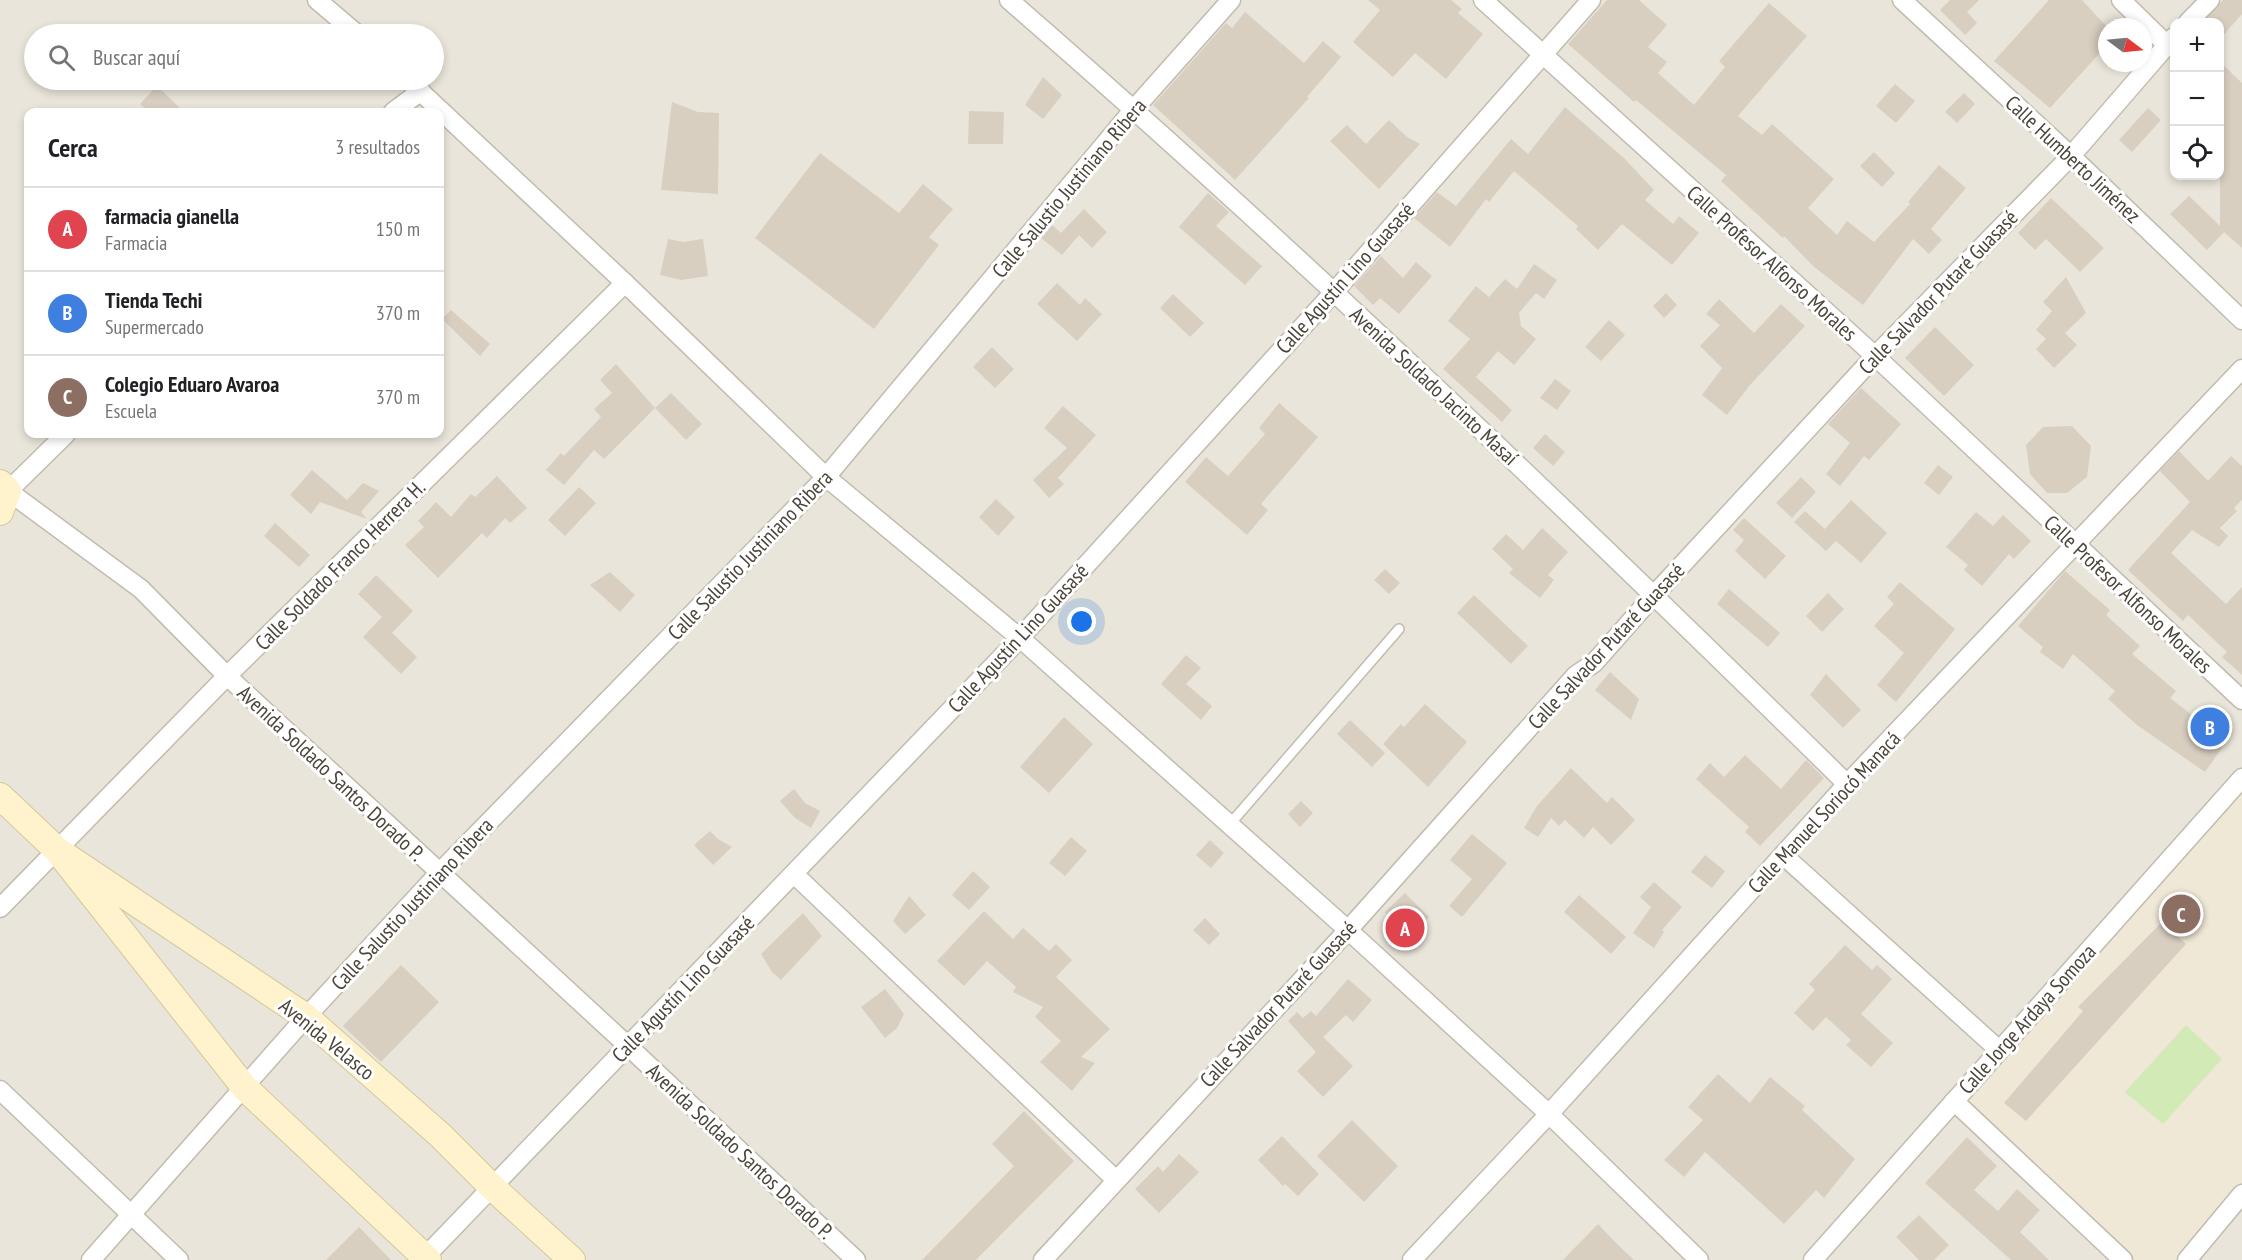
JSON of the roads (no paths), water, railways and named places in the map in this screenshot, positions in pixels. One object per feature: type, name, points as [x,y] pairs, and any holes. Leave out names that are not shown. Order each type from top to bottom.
[{"type":"street","points":[[317,0],[345,24]]},
{"type":"street","name":"Avenida Soldado Jacinto Masaí","points":[[1009,0],[1134,109],[1334,292],[1654,595],[1847,784]]},
{"type":"street","name":"Calle Salustio Justiniano Ribera","points":[[91,1260],[306,1017],[439,873],[826,477],[1134,109],[1231,0]]},
{"type":"street","name":"Calle Profesor Alfonso Morales","points":[[1483,0],[1875,356],[2242,700]]},
{"type":"street","name":"Calle Agustín Lino Guasasé","points":[[425,1259],[1020,638],[1334,292],[1592,0]]},
{"type":"street","name":"Calle Humberto Jiménez","points":[[1902,0],[2071,156],[2242,320]]},
{"type":"street","points":[[2121,0],[2170,40]]},
{"type":"street","points":[[2192,18],[2210,0]]},
{"type":"street","name":"Calle Salvador Putaré Guasasé","points":[[1042,1260],[1348,930],[1576,675],[1594,663],[1875,356],[2071,156],[2170,42]]},
{"type":"street","points":[[396,108],[410,90]]},
{"type":"street","points":[[419,90],[439,108]]},
{"type":"street","points":[[444,113],[625,283],[826,477],[1020,638],[1230,824],[1550,1114],[1700,1260]]},
{"type":"street","name":"Calle Soldado Franco Herrera H.","points":[[0,908],[227,676],[625,283]]},
{"type":"street","name":"Calle Manuel Soriocó Manacá","points":[[1412,1260],[1550,1114],[1847,784],[2242,369]]},
{"type":"street","points":[[3,495],[62,438]]},
{"type":"street","name":"Avenida Soldado Santos Dorado P.","points":[[3,495],[141,589],[227,676],[856,1260]]},
{"type":"street","name":"Calle Jorge Ardaya Somoza","points":[[1813,1260],[2242,778]]},
{"type":"street","name":"Avenida Velasco","points":[[0,796],[57,850],[245,1088],[425,1259]]},
{"type":"street","name":"Avenida Velasco","points":[[57,850],[306,1017],[440,1135],[492,1188],[572,1260]]},
{"type":"street","points":[[1783,855],[2000,1050]]},
{"type":"street","points":[[794,874],[1116,1180]]},
{"type":"street","points":[[0,1090],[179,1260]]},
{"type":"street","points":[[1954,1101],[2124,1260]]},
{"type":"street","points":[[2187,1260],[2242,1194]]},
{"type":"lane","points":[[1230,824],[1399,629]]},
{"type":"place","name":"Tienda Techi","points":[[2210,727]]},
{"type":"place","name":"Colegio Eduaro Avaroa","points":[[2181,914]]},
{"type":"place","name":"farmacia gianella","points":[[1405,928]]}]
